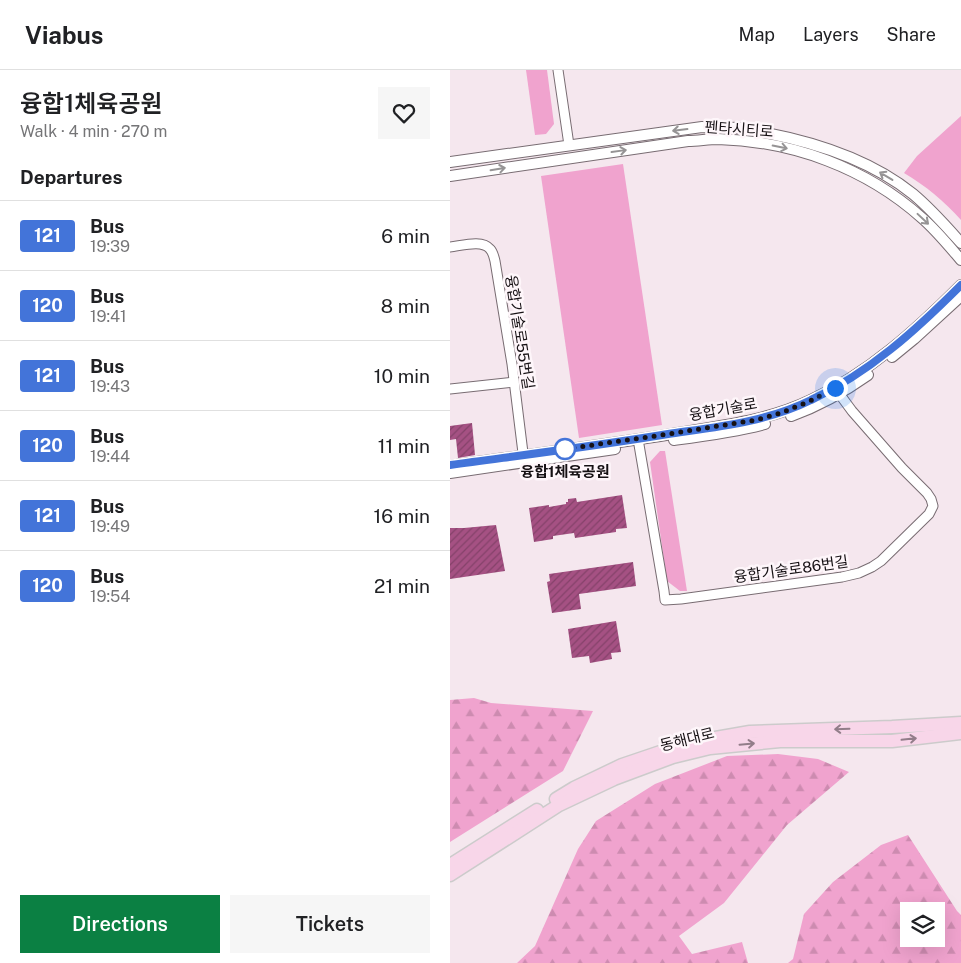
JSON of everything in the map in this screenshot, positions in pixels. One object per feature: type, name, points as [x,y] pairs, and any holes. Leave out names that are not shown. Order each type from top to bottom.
[{"type":"main road","points":[[450,865],[514,823],[574,788],[622,765],[687,743],[750,732],[892,727],[961,722]]},
{"type":"main road","name":"동해대로","points":[[450,875],[560,805],[614,779],[673,757],[710,748],[780,741],[892,741],[961,733]]},
{"type":"street","points":[[558,70],[570,158]]},
{"type":"street","name":"펜타시티로","points":[[450,162],[702,127],[742,128],[779,135],[819,146],[853,159],[885,175],[930,208],[961,244]]},
{"type":"street","name":"펜타시티로","points":[[450,176],[688,141],[717,139],[746,141],[783,147],[848,169],[874,182],[923,219],[961,260]]},
{"type":"street","name":"융합기술로55번길","points":[[450,248],[481,244],[492,250],[514,382],[524,459]]},
{"type":"street","name":"융합기술로","points":[[837,391],[888,352],[961,285]]},
{"type":"street","name":"융합기술로","points":[[450,473],[524,459],[639,442],[756,420],[781,413],[857,383],[893,357],[961,296]]},
{"type":"street","points":[[450,389],[514,382]]},
{"type":"street","name":"융합기술로86번길","points":[[639,442],[665,600],[838,578],[859,573],[881,561],[929,514],[933,506],[927,493],[902,468],[837,391]]},
{"type":"street","name":"융합기술로","points":[[450,466],[524,459]]},
{"type":"green space","points":[[526,70],[547,70],[554,124],[546,134],[535,135]]},
{"type":"green space","points":[[961,116],[961,220],[934,194],[904,173],[917,156]]},
{"type":"green space","points":[[623,164],[662,425],[579,438],[541,176]]},
{"type":"green space","points":[[660,451],[665,451],[687,591],[680,591],[667,581],[650,462]]},
{"type":"green space","points":[[474,698],[491,703],[593,711],[563,771],[450,842],[450,700]]},
{"type":"green space","points":[[778,754],[818,759],[849,772],[787,825],[724,903],[679,936],[692,954],[742,942],[748,963],[517,963],[535,946],[578,849],[596,821],[655,784],[727,756]]},
{"type":"green space","points":[[908,835],[961,915],[961,963],[788,963],[793,959],[804,914],[833,882],[881,845]]},
{"type":"building","points":[[472,423],[475,455],[458,458],[456,439],[450,440],[450,426]]},
{"type":"building","points":[[622,495],[627,528],[616,529],[616,532],[575,538],[574,533],[553,536],[553,539],[534,542],[529,508],[566,504],[568,499],[576,498],[577,502]]},
{"type":"building","points":[[496,525],[505,571],[450,579],[450,528]]},
{"type":"building","points":[[633,562],[636,586],[579,594],[581,609],[552,613],[547,582],[550,581],[549,574]]},
{"type":"building","points":[[616,621],[621,652],[611,653],[612,659],[590,663],[589,656],[572,658],[568,629]]},
{"type":"bus line","name":"121","points":[[450,465],[726,425],[756,420],[781,413],[838,387],[867,368],[909,334],[961,285]]},
{"type":"place","name":"융합1체육공원","points":[[565,449]]},
{"type":"route","points":[[565,449],[756,420],[781,413],[835,388]]}]
